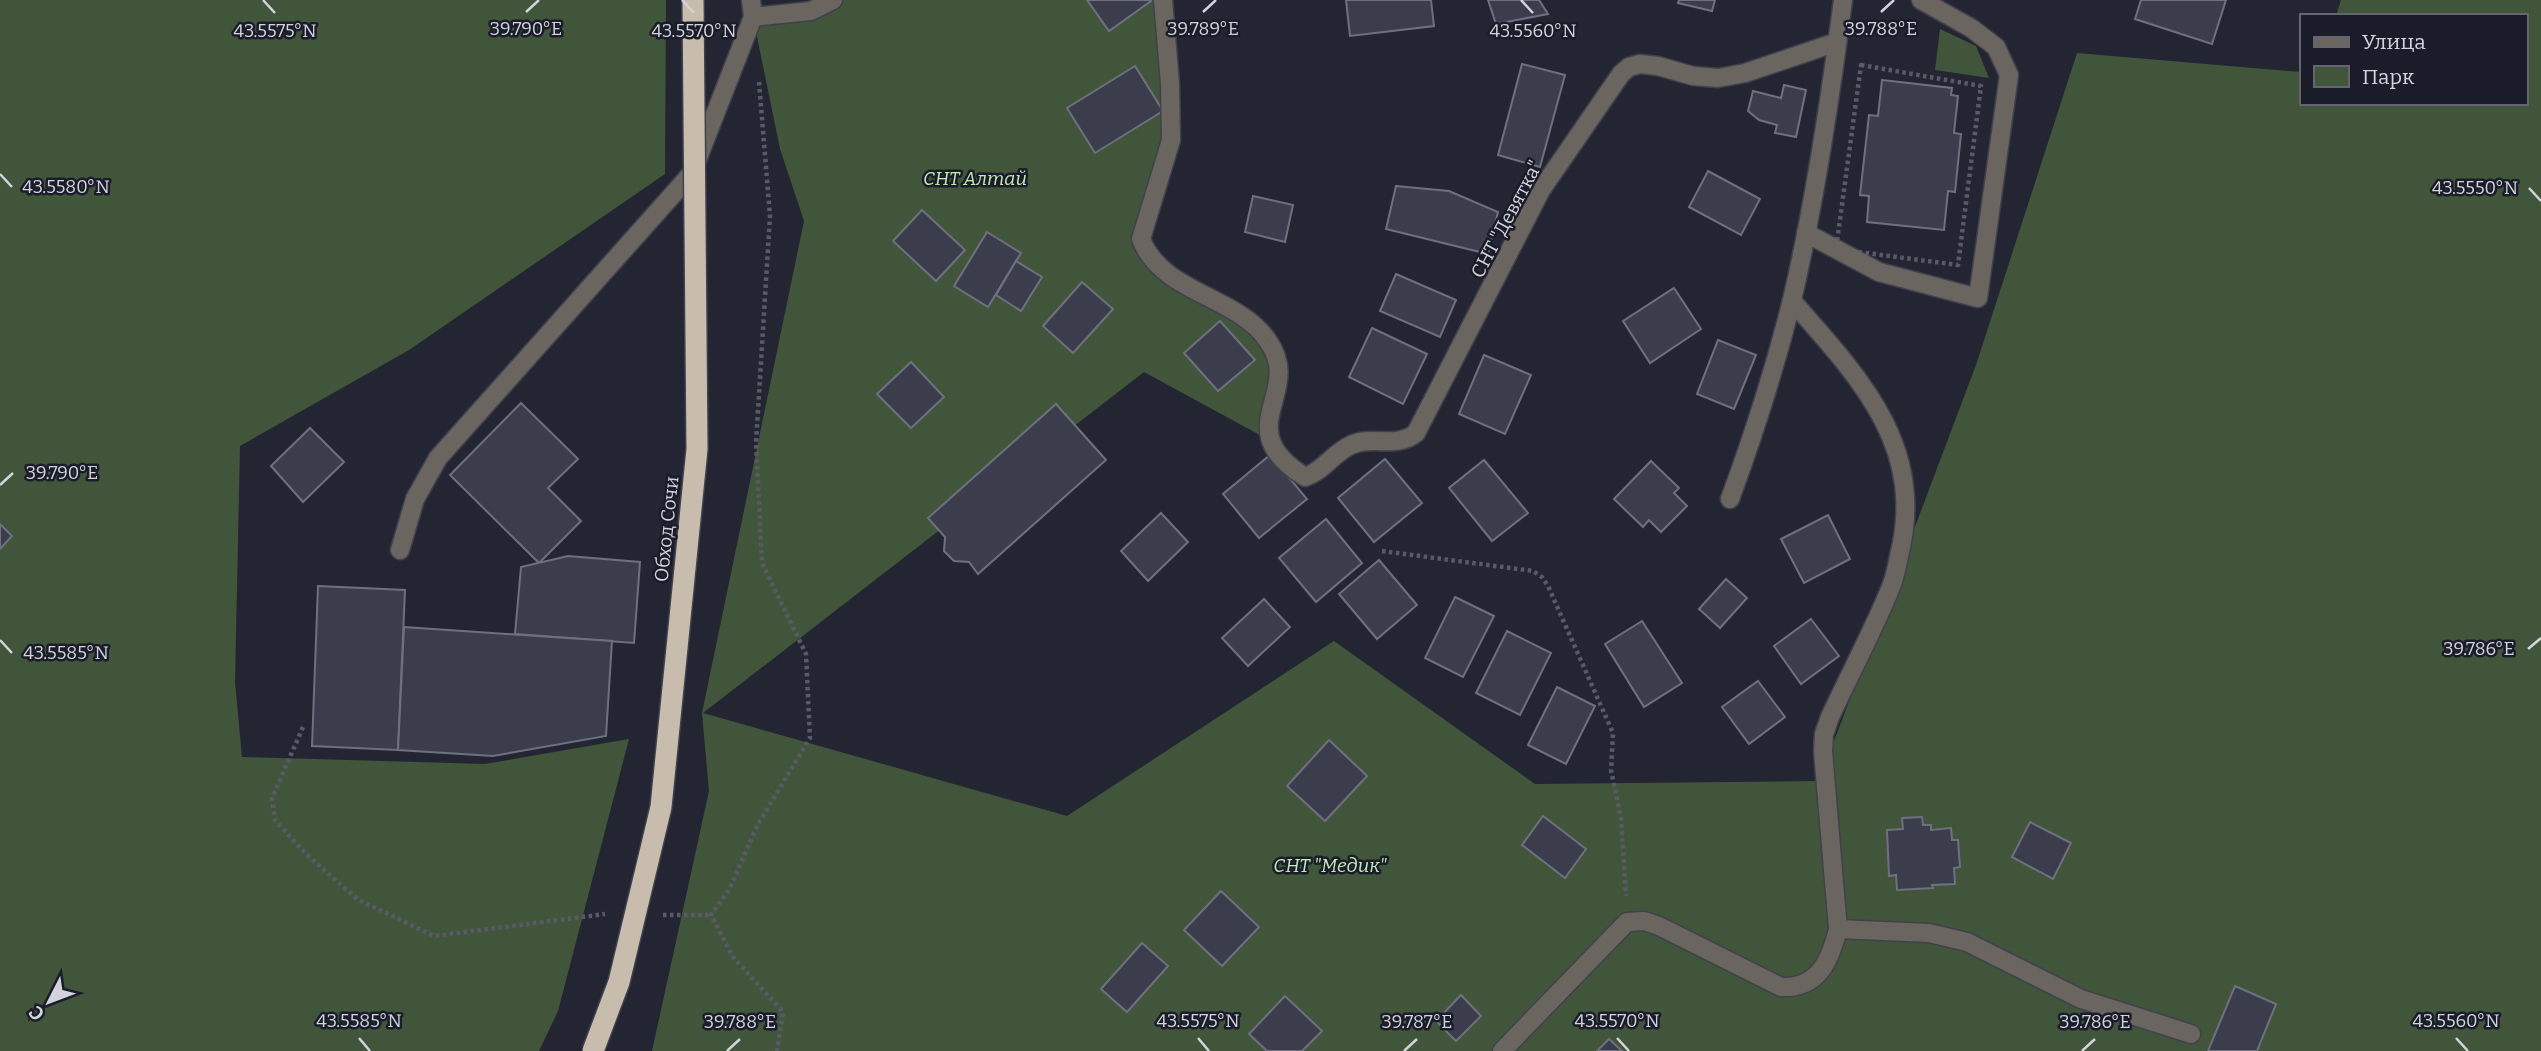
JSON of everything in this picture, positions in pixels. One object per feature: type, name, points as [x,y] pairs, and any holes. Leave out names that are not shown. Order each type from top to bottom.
[{"type":"highway","name":"Обход Сочи","points":[[593,1051],[619,982],[661,807],[697,449],[693,0]]},
{"type":"lane","points":[[400,550],[415,499],[438,457],[692,173],[752,9],[811,11],[833,0]]},
{"type":"lane","name":"СНТ \"Девятка\"","points":[[1163,0],[1170,84],[1171,140],[1141,239],[1146,251],[1177,280],[1238,311],[1258,326],[1271,344],[1279,374],[1269,423],[1269,440],[1275,452],[1305,477],[1315,474],[1351,445],[1361,442],[1399,442],[1416,433],[1541,190],[1611,88],[1629,67],[1640,64],[1658,66],[1693,76],[1718,78],[1745,74],[1837,42]]},
{"type":"lane","points":[[1730,499],[1753,435],[1791,301],[1819,167],[1843,0]]},
{"type":"lane","points":[[1806,233],[1879,272],[1978,298],[2009,75],[1996,47],[1971,28],[1921,0]]},
{"type":"lane","points":[[1502,1051],[1627,922],[1644,921],[1659,926],[1781,987],[1797,988],[1812,980],[1833,950],[1838,929],[1823,751],[1824,734],[1892,585],[1903,542],[1907,500],[1902,463],[1874,403],[1846,363],[1791,301]]},
{"type":"lane","points":[[1838,929],[1929,933],[1968,942],[2081,999],[2191,1034]]},
{"type":"path","points":[[1861,65],[1981,86],[1958,265],[1836,249],[1861,65]]},
{"type":"path","points":[[711,915],[730,888],[757,826],[810,738],[806,654],[762,563],[756,443],[770,216],[758,70]]},
{"type":"path","points":[[1382,551],[1533,571],[1542,577],[1548,586],[1613,733],[1611,769],[1621,818],[1627,922]]},
{"type":"path","points":[[303,727],[272,798],[275,820],[305,853],[357,899],[434,936],[608,914]]},
{"type":"path","points":[[660,915],[711,915]]},
{"type":"path","points":[[711,915],[733,957],[783,1012],[777,1051]]},
{"type":"green space","points":[[0,0],[666,0],[665,174],[409,350],[240,446],[235,682],[242,757],[485,764],[629,739],[558,1011],[539,1051],[0,1051]]},
{"type":"green space","points":[[833,0],[1163,0],[1171,140],[1146,251],[1271,344],[1269,440],[1144,372],[703,713],[1067,816],[1334,641],[1535,784],[1819,781],[1976,365],[2077,53],[2300,72],[2300,105],[2527,105],[2527,14],[2337,14],[2341,0],[2541,0],[2541,1051],[652,1051],[709,791],[702,713],[804,221],[780,149],[753,17]]},
{"type":"green space","points":[[1940,29],[1976,46],[1989,78],[1935,70]]},
{"type":"building","points":[[1087,0],[1151,0],[1151,1],[1109,31]]},
{"type":"building","points":[[1346,0],[1431,0],[1434,26],[1350,36]]},
{"type":"building","points":[[1488,0],[1539,0],[1548,14],[1496,24]]},
{"type":"building","points":[[1679,0],[1715,0],[1712,11],[1678,3]]},
{"type":"building","points":[[2141,0],[2226,0],[2212,44],[2135,19]]},
{"type":"building","points":[[1522,64],[1565,75],[1540,167],[1498,155]]},
{"type":"building","points":[[1135,66],[1163,111],[1095,153],[1067,108]]},
{"type":"building","points":[[1882,80],[1952,88],[1951,95],[1958,96],[1954,133],[1961,134],[1955,192],[1948,191],[1944,230],[1867,222],[1869,196],[1860,195],[1869,115],[1878,116]]},
{"type":"building","points":[[1784,85],[1806,90],[1796,137],[1775,133],[1777,125],[1759,120],[1748,111],[1753,91],[1781,98]]},
{"type":"building","points":[[1708,171],[1760,199],[1741,235],[1689,207]]},
{"type":"building","points":[[1396,186],[1449,191],[1498,212],[1488,254],[1386,229]]},
{"type":"building","points":[[1253,196],[1293,205],[1285,242],[1245,232]]},
{"type":"building","points":[[922,210],[965,250],[936,281],[893,241]]},
{"type":"building","points":[[987,232],[1021,253],[988,307],[954,286]]},
{"type":"building","points":[[1016,261],[1042,277],[1021,311],[996,295]]},
{"type":"building","points":[[1396,274],[1456,300],[1440,337],[1380,311]]},
{"type":"building","points":[[1082,282],[1113,309],[1073,353],[1043,326]]},
{"type":"building","points":[[1674,288],[1701,329],[1650,363],[1623,321]]},
{"type":"building","points":[[1220,321],[1255,360],[1218,391],[1184,353]]},
{"type":"building","points":[[1372,328],[1427,354],[1403,404],[1349,377]]},
{"type":"building","points":[[1718,340],[1756,355],[1734,409],[1697,394]]},
{"type":"building","points":[[1484,355],[1531,375],[1505,434],[1459,414]]},
{"type":"building","points":[[911,362],[944,397],[911,428],[877,394]]},
{"type":"building","points":[[521,403],[578,459],[548,488],[581,521],[539,563],[450,475]]},
{"type":"building","points":[[1056,404],[1106,460],[978,574],[969,562],[954,561],[944,551],[945,537],[928,518]]},
{"type":"building","points":[[310,428],[344,462],[303,502],[271,466]]},
{"type":"building","points":[[1270,455],[1307,499],[1259,538],[1223,494]]},
{"type":"building","points":[[1385,459],[1422,503],[1374,542],[1338,498]]},
{"type":"building","points":[[1484,460],[1528,513],[1492,541],[1449,488]]},
{"type":"building","points":[[1651,461],[1679,488],[1674,493],[1687,506],[1661,532],[1649,520],[1643,527],[1614,499]]},
{"type":"building","points":[[1161,513],[1188,542],[1148,581],[1121,551]]},
{"type":"building","points":[[1828,515],[1850,559],[1804,583],[1781,539]]},
{"type":"building","points":[[1326,519],[1362,563],[1316,602],[1279,558]]},
{"type":"building","points":[[0,524],[12,536],[0,549]]},
{"type":"building","points":[[568,556],[640,562],[634,643],[515,634],[521,567]]},
{"type":"building","points":[[1379,560],[1417,605],[1377,639],[1339,594]]},
{"type":"building","points":[[1726,579],[1747,598],[1720,628],[1699,609]]},
{"type":"building","points":[[318,586],[405,590],[398,750],[312,746]]},
{"type":"building","points":[[1455,597],[1494,616],[1463,677],[1425,658]]},
{"type":"building","points":[[1264,599],[1290,627],[1248,666],[1222,638]]},
{"type":"building","points":[[1811,619],[1839,656],[1801,684],[1774,646]]},
{"type":"building","points":[[1642,621],[1682,683],[1644,707],[1605,644]]},
{"type":"building","points":[[404,627],[612,641],[606,736],[493,756],[398,750]]},
{"type":"building","points":[[1507,631],[1551,653],[1520,715],[1476,693]]},
{"type":"building","points":[[1758,681],[1785,717],[1749,744],[1722,707]]},
{"type":"building","points":[[1557,687],[1595,706],[1566,764],[1528,745]]},
{"type":"building","points":[[1329,740],[1367,776],[1325,821],[1287,786]]},
{"type":"building","points":[[1543,816],[1586,849],[1565,878],[1522,845]]},
{"type":"building","points":[[1922,817],[1923,825],[1931,825],[1931,830],[1951,828],[1952,840],[1958,840],[1960,867],[1954,868],[1955,884],[1897,890],[1896,875],[1889,876],[1887,830],[1903,829],[1902,818]]},
{"type":"building","points":[[2030,822],[2071,843],[2053,879],[2012,857]]},
{"type":"building","points":[[1221,891],[1259,927],[1222,966],[1184,930]]},
{"type":"building","points":[[1142,943],[1168,966],[1127,1012],[1101,989]]},
{"type":"building","points":[[2235,986],[2276,1004],[2257,1051],[2208,1051]]},
{"type":"building","points":[[1461,995],[1481,1016],[1456,1041],[1436,1021]]},
{"type":"building","points":[[1285,996],[1322,1031],[1302,1051],[1267,1051],[1249,1034]]},
{"type":"building","points":[[1609,1039],[1622,1051],[1597,1051]]},
{"type":"park label","name":"СНТ Алтай","points":[[975,178]]},
{"type":"park label","name":"СНТ \"Медик\"","points":[[1330,865]]}]
